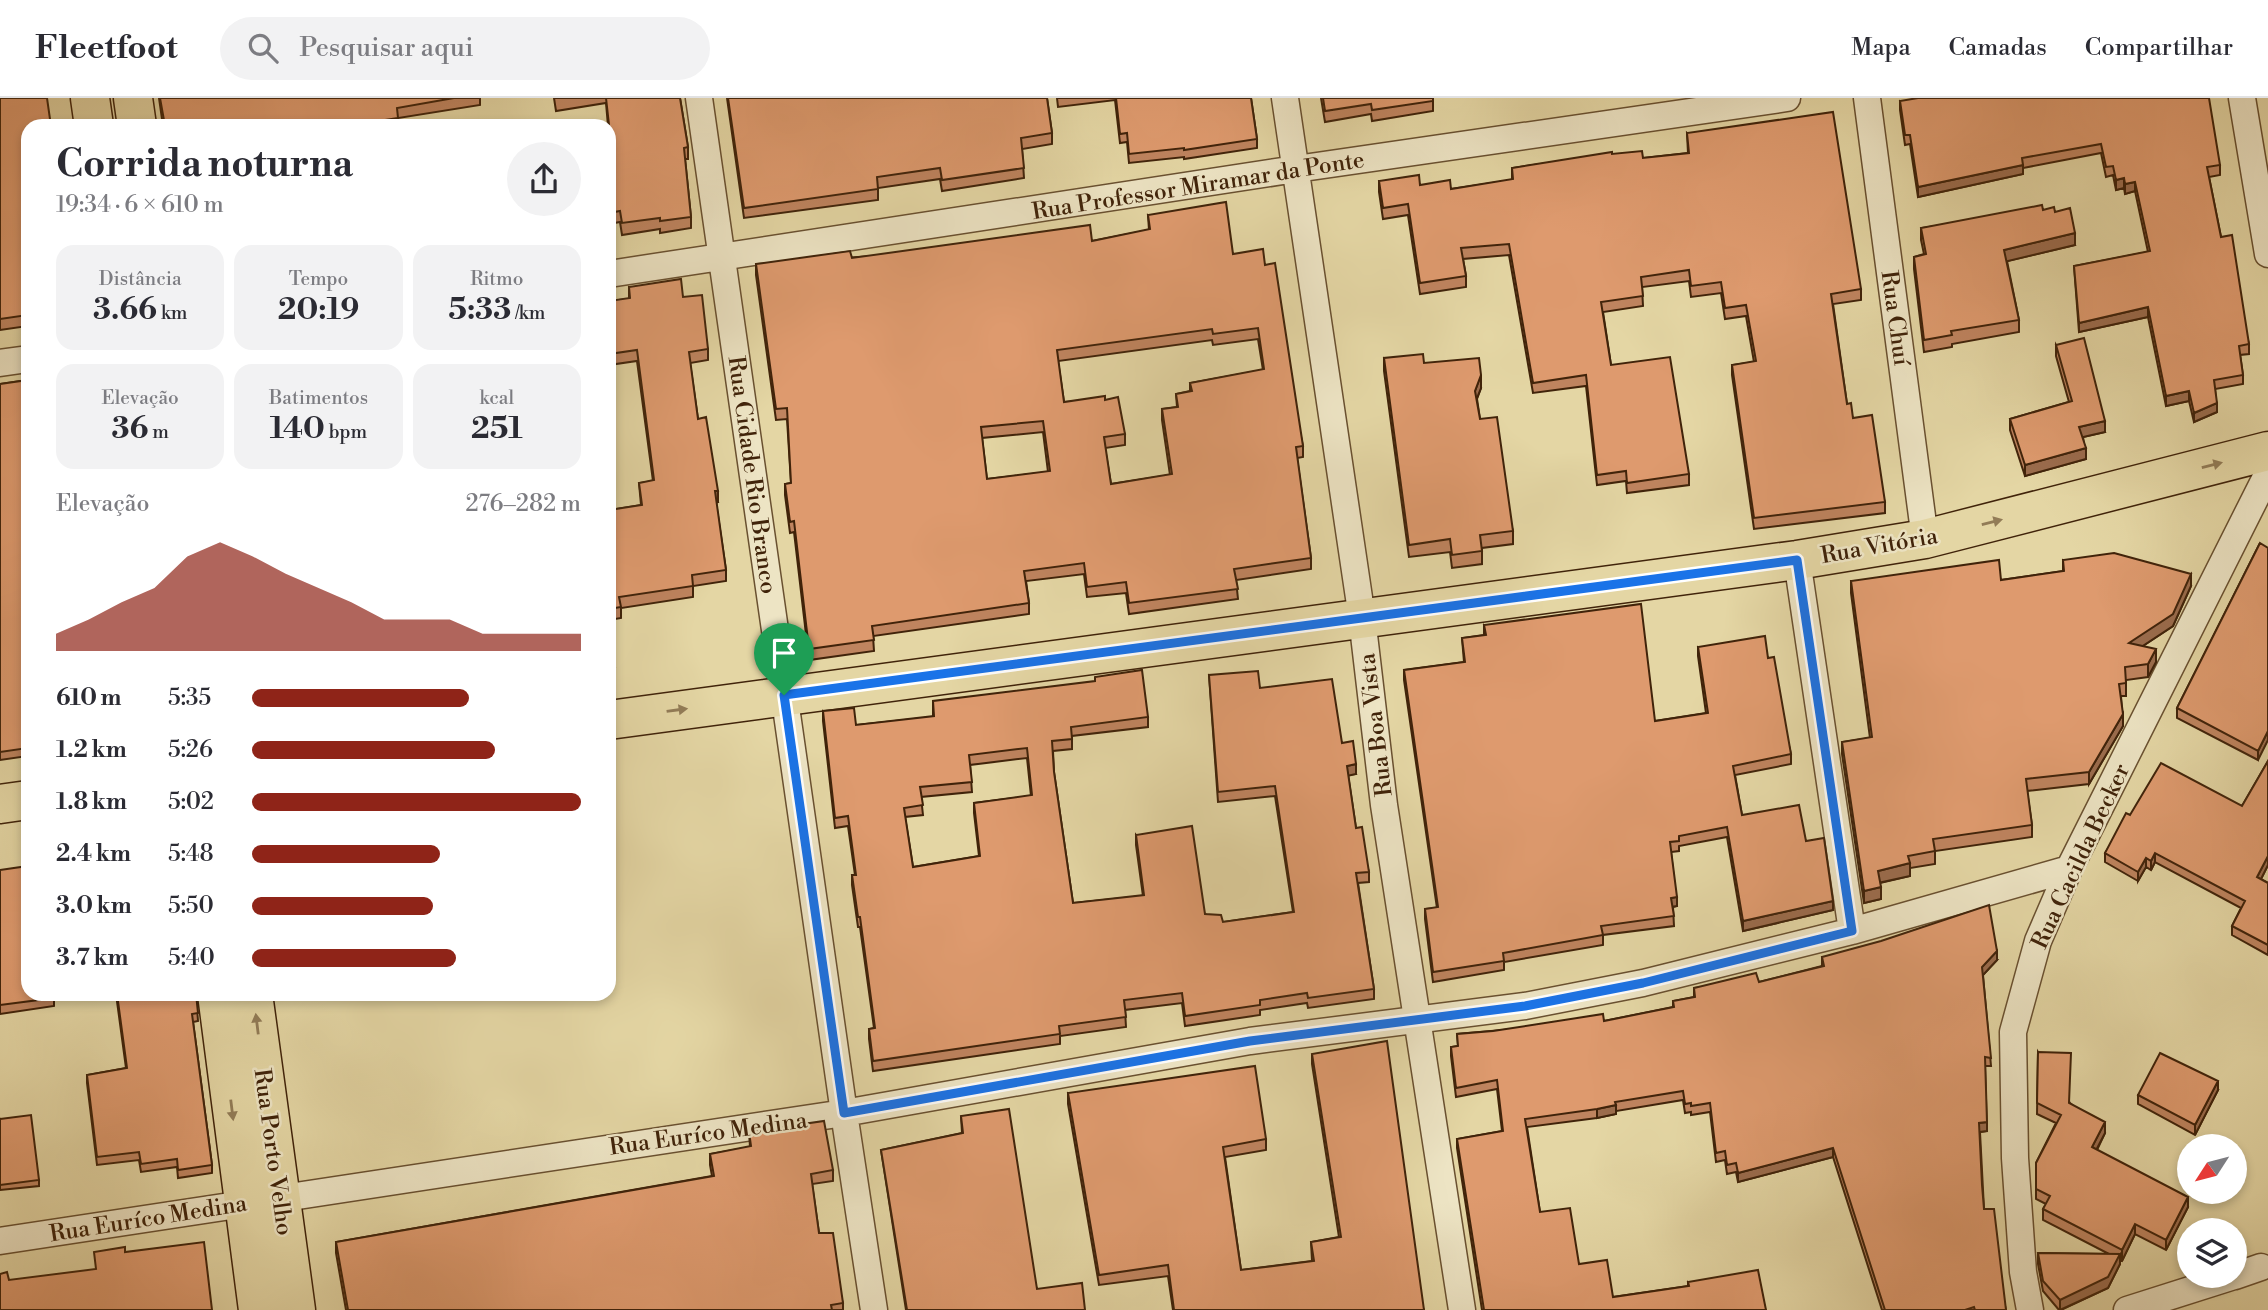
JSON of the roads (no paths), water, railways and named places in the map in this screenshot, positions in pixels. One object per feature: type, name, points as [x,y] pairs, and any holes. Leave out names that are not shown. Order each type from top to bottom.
[{"type":"main road","points":[[90,98],[93,119]]},
{"type":"main road","points":[[133,98],[136,119]]},
{"type":"main road","name":"Rua Vitória","points":[[616,719],[1797,560],[1925,539],[2268,451]]},
{"type":"main road","points":[[0,804],[21,801]]},
{"type":"main road","name":"Rua Porto Velho","points":[[218,1001],[258,1310]]},
{"type":"main road","name":"Rua Porto Velho","points":[[254,1001],[296,1310]]},
{"type":"street","name":"Rua Cidade Rio Branco","points":[[699,98],[874,1310]]},
{"type":"street","name":"Rua Boa Vista","points":[[1285,98],[1362,618],[1384,805],[1462,1310]]},
{"type":"street","name":"Rua Professor Miramar da Ponte","points":[[616,273],[1296,169],[1787,98]]},
{"type":"street","name":"Rua Chuí","points":[[1867,98],[1925,539]]},
{"type":"street","points":[[2242,98],[2268,254]]},
{"type":"street","points":[[0,363],[21,360]]},
{"type":"street","name":"Rua Cacilda Becker","points":[[2030,1310],[2023,1272],[2015,1157],[2013,1032],[2038,941],[2069,869],[2268,473]]},
{"type":"street","points":[[1797,560],[1852,931]]},
{"type":"street","name":"Rua Euríco Medina","points":[[0,1241],[844,1113],[1250,1041],[1525,1006],[1643,983],[1852,931],[2069,869]]},
{"type":"street","points":[[2247,1271],[2266,1264]]},
{"type":"street","points":[[2127,1310],[2196,1288]]}]
